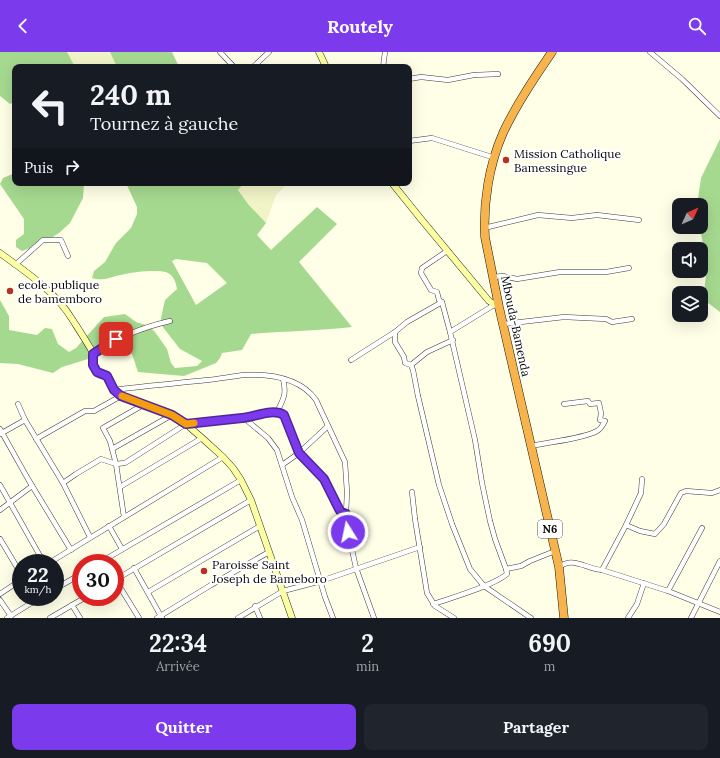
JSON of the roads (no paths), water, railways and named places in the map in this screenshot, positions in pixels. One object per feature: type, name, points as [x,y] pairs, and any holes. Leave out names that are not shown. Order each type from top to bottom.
[{"type":"highway","name":"Mbouda-Bamenda","points":[[552,52],[502,134],[494,158],[487,191],[484,228],[493,277],[496,306],[503,324],[559,567],[564,618]]},
{"type":"street","points":[[220,52],[231,64]]},
{"type":"street","points":[[256,64],[269,52]]},
{"type":"street","points":[[319,52],[325,64]]},
{"type":"street","points":[[383,64],[385,52]]},
{"type":"street","points":[[650,52],[682,79],[720,116]]},
{"type":"street","points":[[412,78],[421,77],[448,80],[474,75],[498,74]]},
{"type":"street","points":[[412,141],[432,138],[494,158]]},
{"type":"street","points":[[394,186],[489,301],[496,306],[450,332]]},
{"type":"street","points":[[484,228],[538,215],[572,218],[597,215],[639,220]]},
{"type":"street","points":[[15,264],[43,240],[61,240],[68,256]]},
{"type":"street","points":[[433,604],[484,586],[502,578],[507,574],[490,521],[480,477],[475,440],[453,340],[442,302],[439,300],[437,292],[431,290],[421,273],[422,268],[447,251]]},
{"type":"street","points":[[0,253],[42,285],[59,301],[73,319],[93,354],[93,365],[95,370],[99,374],[107,376],[114,390],[121,396],[172,415],[186,424],[223,457],[241,480],[252,500],[292,618]]},
{"type":"street","points":[[493,277],[517,279],[560,272],[606,272],[629,268]]},
{"type":"street","points":[[351,360],[395,332],[407,322],[442,302]]},
{"type":"street","points":[[503,324],[564,317],[606,320],[612,322],[632,319]]},
{"type":"street","points":[[93,354],[116,339],[132,332],[170,321]]},
{"type":"street","points":[[395,332],[395,342],[404,357],[405,363],[411,365]]},
{"type":"street","points":[[411,365],[422,355],[453,340]]},
{"type":"street","points":[[411,365],[441,492],[460,547],[470,569],[484,586],[531,618]]},
{"type":"street","points":[[114,390],[246,375],[268,376],[295,382],[311,394],[316,400],[345,462],[347,492],[346,514],[348,532],[356,568],[374,618]]},
{"type":"street","points":[[280,413],[279,408],[284,401],[285,388],[283,379]]},
{"type":"street","points":[[36,439],[85,410],[94,411],[121,396]]},
{"type":"street","points":[[531,446],[591,434],[604,425],[605,421],[600,420],[601,413],[599,403],[590,404],[588,401],[564,404]]},
{"type":"street","points":[[18,404],[25,420],[63,483],[90,537]]},
{"type":"street","points":[[124,517],[116,464],[103,427],[143,405]]},
{"type":"street","points":[[63,483],[102,459],[116,464],[121,464],[130,460],[186,424],[244,418],[258,414],[280,413],[287,419],[299,453],[324,479],[339,509],[341,512],[346,514]]},
{"type":"street","points":[[112,449],[172,415]]},
{"type":"street","points":[[244,418],[271,441],[277,450],[300,514],[325,597],[334,618]]},
{"type":"street","points":[[25,420],[1,432],[71,550]]},
{"type":"street","points":[[282,465],[299,453],[328,426]]},
{"type":"street","points":[[120,487],[202,438]]},
{"type":"street","points":[[64,554],[223,457]]},
{"type":"street","points":[[602,570],[641,493],[642,479]]},
{"type":"street","points":[[115,554],[241,480]]},
{"type":"street","points":[[0,485],[39,554]]},
{"type":"street","points":[[0,510],[32,486]]},
{"type":"street","points":[[626,525],[640,531],[655,534],[664,524],[681,493],[686,491],[712,493],[720,490]]},
{"type":"street","points":[[412,492],[425,586],[429,598],[433,604],[454,618]]},
{"type":"street","points":[[124,574],[252,500]]},
{"type":"street","points":[[109,526],[122,549]]},
{"type":"street","points":[[148,592],[260,526]]},
{"type":"street","points":[[668,591],[702,528]]},
{"type":"street","points":[[0,539],[12,559]]},
{"type":"street","points":[[238,618],[255,606],[283,591],[321,581],[420,547]]},
{"type":"street","points":[[506,569],[521,566],[555,551]]},
{"type":"street","points":[[134,568],[160,617],[269,552]]},
{"type":"street","points":[[691,618],[720,561]]},
{"type":"street","points":[[559,567],[565,563],[575,562],[594,570],[602,570],[668,591],[720,612]]},
{"type":"street","points":[[628,618],[637,604],[644,583]]},
{"type":"street","points":[[0,594],[12,586]]},
{"type":"street","points":[[124,594],[139,618]]},
{"type":"street","points":[[0,600],[9,617],[27,606]]},
{"type":"street","points":[[50,618],[72,605]]},
{"type":"street","points":[[73,606],[80,618]]},
{"type":"street","points":[[255,606],[260,618]]},
{"type":"place","name":"Mission Catholique Bamessingue","points":[[506,160]]},
{"type":"place","name":"ecole publique de bamemboro","points":[[10,291]]},
{"type":"place","name":"Paroisse Saint Joseph de Bameboro","points":[[204,571]]}]
